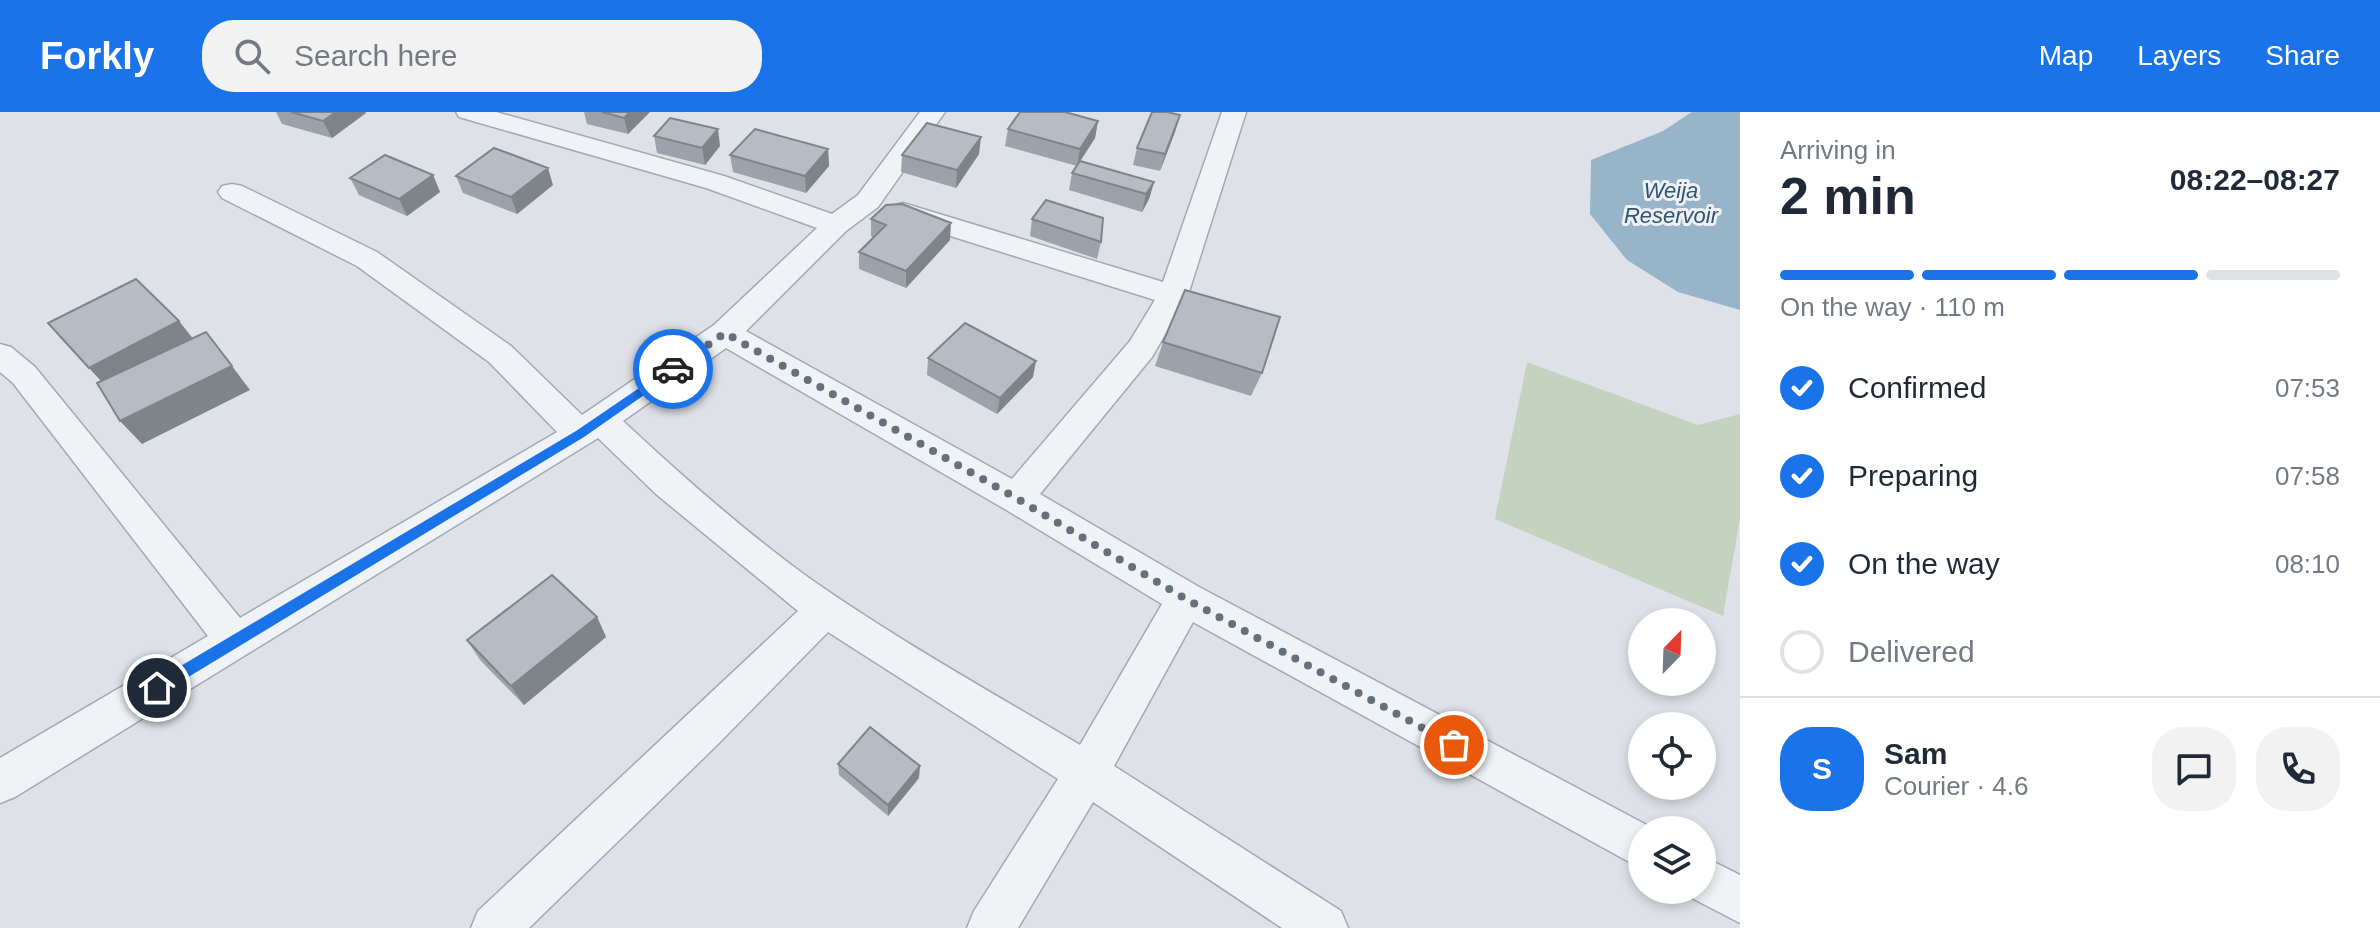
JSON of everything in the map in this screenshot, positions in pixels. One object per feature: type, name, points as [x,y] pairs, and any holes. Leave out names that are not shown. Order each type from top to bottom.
[{"type":"street","points":[[468,112],[715,182],[836,225]]},
{"type":"street","points":[[0,782],[590,427],[725,333],[836,225],[868,201],[933,112]]},
{"type":"street","points":[[1016,498],[1141,349],[1173,295],[1234,112]]},
{"type":"street","points":[[232,192],[367,259],[500,354],[590,427],[668,484],[795,589],[1087,773],[1324,928]]},
{"type":"street","points":[[868,201],[1173,295]]},
{"type":"street","points":[[725,333],[1016,498],[1186,599],[1628,839]]},
{"type":"street","points":[[0,355],[24,375],[235,641]]},
{"type":"street","points":[[991,928],[1087,773],[1186,599]]},
{"type":"street","points":[[495,928],[597,827],[758,679],[825,609]]},
{"type":"street","points":[[1716,887],[1740,900]]},
{"type":"green space","points":[[1527,362],[1698,425],[1740,414],[1740,518],[1723,616],[1716,613],[1716,608],[1704,608],[1495,519]]},
{"type":"water","name":"Weija Reservoir","points":[[1692,112],[1740,112],[1740,310],[1678,292],[1627,260],[1590,214],[1591,160],[1663,131]]},
{"type":"building","points":[[291,112],[336,112],[323,121]]},
{"type":"building","points":[[602,112],[630,112],[624,118]]},
{"type":"building","points":[[1020,112],[1065,112],[1098,121],[1080,149],[1008,129]]},
{"type":"building","points":[[1152,112],[1180,115],[1165,154],[1137,148]]},
{"type":"building","points":[[670,118],[718,129],[702,148],[654,136]]},
{"type":"building","points":[[927,123],[981,137],[957,170],[902,155]]},
{"type":"building","points":[[755,129],[828,149],[805,176],[730,155]]},
{"type":"building","points":[[494,148],[548,168],[511,197],[456,176]]},
{"type":"building","points":[[385,155],[433,175],[399,199],[350,178]]},
{"type":"building","points":[[1080,161],[1154,182],[1146,194],[1072,173]]},
{"type":"building","points":[[1046,200],[1103,218],[1101,242],[1032,219]]},
{"type":"building","points":[[902,204],[951,223],[906,271],[859,252],[886,225],[871,219],[886,205]]},
{"type":"building","points":[[136,279],[179,321],[89,368],[48,323]]},
{"type":"building","points":[[1185,290],[1280,317],[1262,373],[1163,342]]},
{"type":"building","points":[[965,323],[1036,361],[1000,398],[928,358]]},
{"type":"building","points":[[206,332],[232,366],[120,421],[97,383]]},
{"type":"building","points":[[552,575],[597,617],[511,686],[467,640]]},
{"type":"building","points":[[870,727],[920,766],[888,805],[838,764]]},
{"type":"way so far","points":[[673,369],[725,333],[1016,498],[1186,599],[1454,745]]},
{"type":"route","points":[[157,688],[580,434],[673,369]]}]
